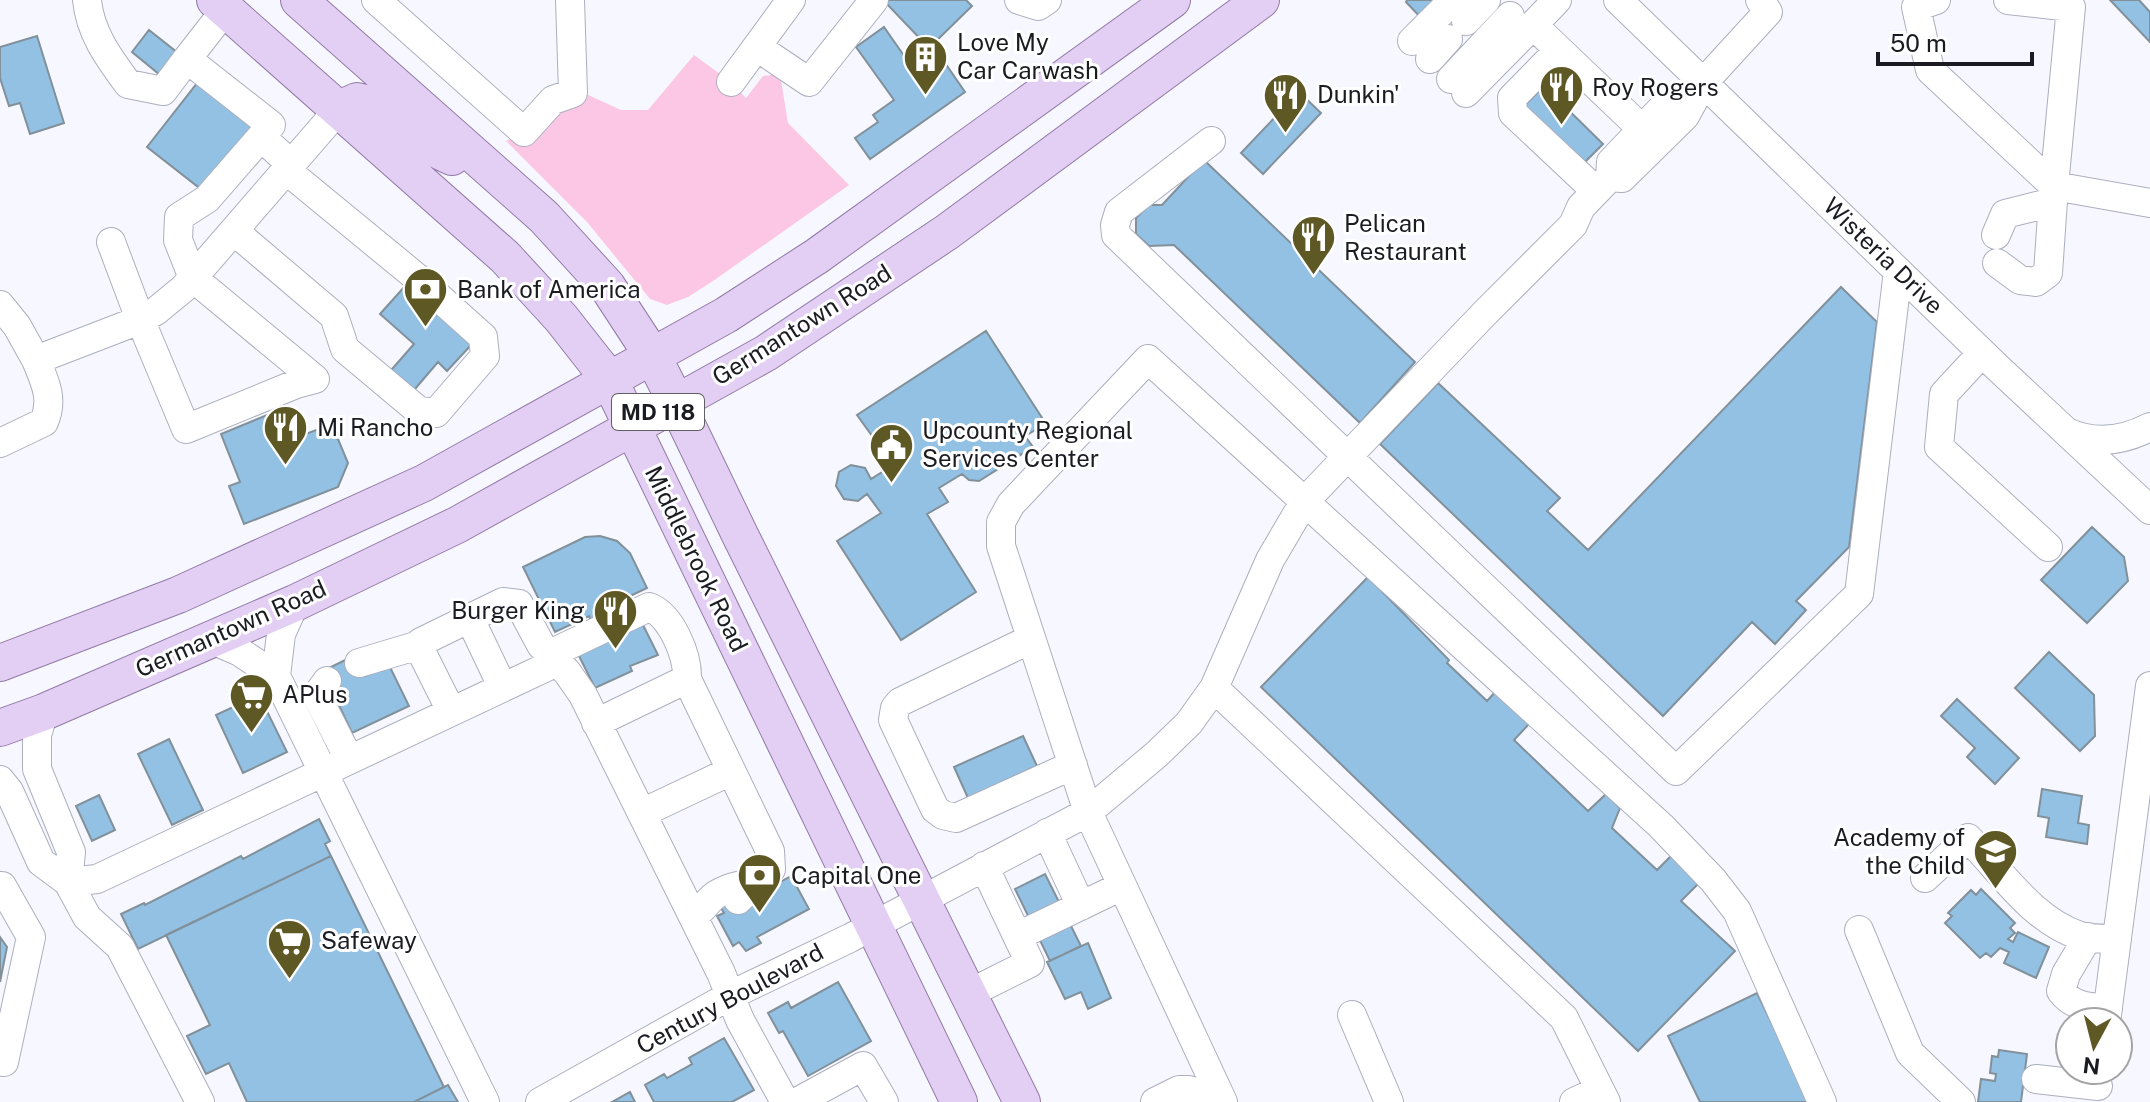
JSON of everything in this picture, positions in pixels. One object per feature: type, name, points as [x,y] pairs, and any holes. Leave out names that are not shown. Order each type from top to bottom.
[{"type":"main road","name":"Middlebrook Road","points":[[299,0],[544,217],[607,286],[652,355],[676,402],[1022,1102]]},
{"type":"main road","name":"Germantown Road","points":[[0,663],[178,595],[411,490],[726,315],[817,256],[1172,0]]},
{"type":"main road","name":"Germantown Road","points":[[0,728],[44,712],[295,603],[457,525],[766,353],[947,232],[1261,0]]},
{"type":"main road","name":"Middlebrook Road","points":[[221,5],[505,257],[561,318],[609,379],[959,1102]]},
{"type":"main road","points":[[339,109],[357,101],[370,104],[388,113],[433,148],[495,173]]},
{"type":"street","points":[[87,0],[88,17],[101,46],[128,84],[163,91],[221,5]]},
{"type":"street","points":[[376,0],[524,132],[553,100],[573,93],[570,0]]},
{"type":"street","points":[[731,82],[791,0]]},
{"type":"street","points":[[757,47],[809,82],[874,0]]},
{"type":"street","points":[[1019,0],[1038,6],[1047,0]]},
{"type":"street","points":[[1442,32],[1486,0]]},
{"type":"street","points":[[1458,86],[1515,18],[1557,0]]},
{"type":"street","name":"Wisteria Drive","points":[[1618,0],[1982,353],[2150,510]]},
{"type":"street","points":[[1997,263],[2020,280],[2036,282],[2048,273],[2071,7],[2008,0]]},
{"type":"street","points":[[1922,2],[1930,70],[2054,194]]},
{"type":"street","points":[[1559,50],[1512,98],[1513,113],[1603,184],[1622,178],[1685,116],[1703,83],[1770,4]]},
{"type":"street","points":[[1515,18],[1559,50],[1642,129]]},
{"type":"street","points":[[111,242],[186,429],[315,379],[193,278],[178,240],[179,217],[207,199],[271,125],[187,59]]},
{"type":"street","name":"Century Boulevard","points":[[540,1102],[731,995],[922,900],[1088,812],[1123,785],[1189,723],[1214,688],[1270,560],[1304,502],[1573,225],[1581,207],[1603,184],[1611,162],[1642,129],[1670,100],[1703,83]]},
{"type":"street","points":[[36,360],[156,311],[193,278],[339,109]]},
{"type":"street","points":[[234,231],[334,316],[345,349],[419,411],[436,413],[485,356],[483,337],[289,167],[261,137]]},
{"type":"street","points":[[1211,141],[1119,212],[1116,235],[1676,771],[1859,594],[1898,271]]},
{"type":"street","points":[[1996,235],[2005,214],[2054,194],[2150,203]]},
{"type":"street","points":[[0,305],[17,326],[36,360],[50,396],[50,409],[44,422],[0,443]]},
{"type":"street","points":[[1982,353],[1944,394],[1939,447],[2048,547]]},
{"type":"street","points":[[1223,1102],[1088,812],[1001,546],[1001,522],[1011,504],[1148,359],[1661,826],[1713,880],[1737,911],[1822,1102]]},
{"type":"street","points":[[2065,431],[2078,437],[2121,440],[2150,427]]},
{"type":"street","points":[[68,882],[97,879],[502,686],[554,658],[649,607],[658,611],[669,626],[685,657],[687,679],[770,851],[772,862],[767,875],[723,903],[678,892],[583,695],[554,658],[541,645],[519,604],[503,602],[419,645],[359,663]]},
{"type":"street","points":[[276,676],[281,634],[295,603]]},
{"type":"street","points":[[470,619],[502,686]]},
{"type":"street","points":[[210,639],[240,652],[276,676],[485,1102]]},
{"type":"street","points":[[1031,639],[900,702],[895,708],[893,720],[935,809],[943,815],[956,818],[1073,765]]},
{"type":"street","points":[[419,645],[451,711]]},
{"type":"street","points":[[596,723],[687,679]]},
{"type":"street","points":[[327,681],[319,692],[319,700],[349,759]]},
{"type":"street","points":[[2108,1006],[2150,686]]},
{"type":"street","points":[[1214,688],[1564,1018],[1589,1099]]},
{"type":"street","points":[[44,712],[37,735],[37,769],[71,852],[68,882]]},
{"type":"street","points":[[642,813],[731,771]]},
{"type":"street","points":[[0,780],[9,791],[41,862],[68,882],[87,917],[120,947],[200,1102]]},
{"type":"street","points":[[1047,833],[1081,906]]},
{"type":"street","points":[[1925,878],[1968,838],[2025,901],[2049,922],[2088,937],[2117,939]]},
{"type":"street","points":[[4,1062],[31,937],[1,887],[41,862]]},
{"type":"street","points":[[968,994],[1030,963],[984,866]]},
{"type":"street","points":[[1018,936],[1122,886]]},
{"type":"street","points":[[723,903],[731,995],[740,1020],[785,1102]]},
{"type":"street","points":[[1859,930],[1910,1053],[1961,1102]]},
{"type":"street","points":[[2078,1006],[2061,991],[2066,974],[2088,937]]},
{"type":"street","points":[[1352,1015],[1389,1102]]},
{"type":"street","points":[[797,1102],[863,1066],[884,1102]]},
{"type":"street","points":[[2036,1079],[2054,1081]]},
{"type":"street","points":[[1155,1102],[1179,1090],[1189,1090],[1197,1102]]},
{"type":"shaded area","points":[[694,55],[731,82],[746,98],[763,76],[780,74],[788,123],[849,185],[713,281],[688,297],[667,305],[650,299],[587,222],[506,141],[586,94],[621,110],[648,110]]},
{"type":"building","points":[[889,0],[966,0],[972,6],[929,48],[886,3]]},
{"type":"building","points":[[1407,0],[1444,0],[1425,22]]},
{"type":"building","points":[[2110,0],[2139,0],[2150,12],[2150,42]]},
{"type":"building","name":"Love My Car Carwash","points":[[884,27],[921,80],[945,63],[965,92],[870,159],[855,138],[878,122],[873,115],[894,100],[856,47]]},
{"type":"building","points":[[149,30],[183,57],[165,79],[132,52]]},
{"type":"building","points":[[37,36],[64,123],[30,134],[20,103],[9,106],[0,78],[0,47]]},
{"type":"building","points":[[198,82],[253,125],[202,190],[147,147]]},
{"type":"building","name":"Roy Rogers","points":[[1544,86],[1603,144],[1579,168],[1520,110]]},
{"type":"building","points":[[1299,92],[1321,113],[1263,174],[1241,153]]},
{"type":"building","points":[[1204,160],[1415,362],[1360,423],[1174,245],[1149,246],[1136,234],[1136,218],[1149,205],[1162,205]]},
{"type":"building","name":"Bank of America","points":[[406,285],[472,344],[447,371],[438,362],[409,396],[386,376],[414,344],[380,314]]},
{"type":"building","points":[[1841,287],[1877,322],[1849,547],[1796,601],[1806,610],[1775,644],[1752,622],[1663,716],[1380,444],[1438,383],[1560,498],[1547,511],[1588,550]]},
{"type":"building","name":"Upcounty Regional Services Center","points":[[986,331],[1046,424],[1025,436],[1033,447],[979,481],[969,480],[962,474],[939,488],[948,502],[927,514],[976,592],[901,640],[837,541],[881,513],[867,494],[858,501],[844,499],[836,486],[839,472],[851,465],[865,468],[871,479],[893,465],[857,415]]},
{"type":"building","points":[[277,411],[285,429],[301,436],[316,430],[338,439],[348,463],[338,487],[244,524],[229,486],[240,482],[221,434]]},
{"type":"building","points":[[2092,527],[2124,557],[2128,581],[2087,623],[2041,580]]},
{"type":"building","points":[[600,536],[617,541],[630,553],[647,588],[630,596],[635,606],[593,626],[589,616],[555,632],[523,567],[585,537]]},
{"type":"building","points":[[1368,577],[1449,660],[1447,663],[1487,701],[1497,690],[1530,723],[1514,740],[1588,811],[1606,794],[1620,808],[1612,828],[1657,870],[1671,856],[1699,883],[1681,901],[1735,951],[1638,1051],[1261,687]]},
{"type":"building","name":"Burger King","points":[[640,619],[658,655],[630,666],[632,671],[595,688],[574,646]]},
{"type":"building","points":[[2049,652],[2094,695],[2095,736],[2080,751],[2015,688]]},
{"type":"building","points":[[355,655],[365,676],[389,665],[409,706],[352,733],[323,671]]},
{"type":"building","name":"APlus","points":[[259,695],[287,752],[243,773],[216,715]]},
{"type":"building","points":[[1957,699],[2019,758],[1995,784],[1967,757],[1975,748],[1941,716]]},
{"type":"building","points":[[1023,736],[1037,766],[1002,782],[1013,806],[968,798],[954,767]]},
{"type":"building","points":[[169,739],[203,810],[172,825],[138,754]]},
{"type":"building","points":[[2042,789],[2082,796],[2078,823],[2089,825],[2087,844],[2046,837],[2049,818],[2038,816]]},
{"type":"building","points":[[99,795],[115,830],[92,841],[76,806]]},
{"type":"building","points":[[319,819],[330,841],[325,844],[331,856],[138,949],[121,914],[241,856],[243,859]]},
{"type":"building","name":"Safeway","points":[[331,856],[444,1087],[414,1102],[247,1102],[229,1063],[206,1074],[187,1036],[210,1025],[166,935]]},
{"type":"building","points":[[1045,874],[1081,946],[1050,961],[1015,889]]},
{"type":"building","name":"Capital One","points":[[791,876],[809,909],[757,937],[761,943],[746,951],[739,942],[733,946],[717,916],[724,913],[715,898],[740,904]]},
{"type":"building","points":[[1981,889],[2015,923],[2010,928],[2015,933],[2008,939],[2013,942],[2018,932],[2049,947],[2036,978],[2004,963],[2009,952],[2000,948],[1991,957],[1986,953],[1980,958],[1945,923],[1952,916],[1948,913],[1971,890],[1976,895]]},
{"type":"building","points":[[0,937],[7,947],[0,982]]},
{"type":"building","points":[[1088,943],[1111,998],[1088,1009],[1081,992],[1065,999],[1047,962]]},
{"type":"building","points":[[838,982],[871,1041],[808,1076],[783,1031],[779,1033],[768,1013],[788,1002],[791,1008]]},
{"type":"building","points":[[1757,993],[1810,1102],[1700,1102],[1668,1036]]},
{"type":"building","points":[[724,1038],[754,1090],[732,1102],[654,1102],[645,1085],[664,1074],[667,1078],[692,1064],[689,1058]]},
{"type":"building","points":[[1999,1050],[2027,1054],[2021,1102],[1978,1102],[1981,1079],[1995,1081],[1996,1074],[1990,1073],[1992,1056],[1998,1057]]},
{"type":"building","points":[[448,1085],[458,1102],[414,1102]]},
{"type":"building","points":[[630,1092],[635,1102],[612,1102]]},
{"type":"place","name":"Love My Car Carwash","points":[[926,96]]},
{"type":"place","name":"Roy Rogers","points":[[1561,127]]},
{"type":"place","name":"Dunkin'","points":[[1286,134]]},
{"type":"place","name":"Pelican Restaurant","points":[[1313,277]]},
{"type":"place","name":"Bank of America","points":[[426,329]]},
{"type":"place","name":"Mi Rancho","points":[[286,467]]},
{"type":"place","name":"Upcounty Regional Services Center","points":[[891,484]]},
{"type":"place","name":"Burger King","points":[[616,650]]},
{"type":"place","name":"APlus","points":[[251,734]]},
{"type":"place","name":"Academy of the Child","points":[[1996,891]]},
{"type":"place","name":"Capital One","points":[[760,915]]},
{"type":"place","name":"Safeway","points":[[290,980]]}]
